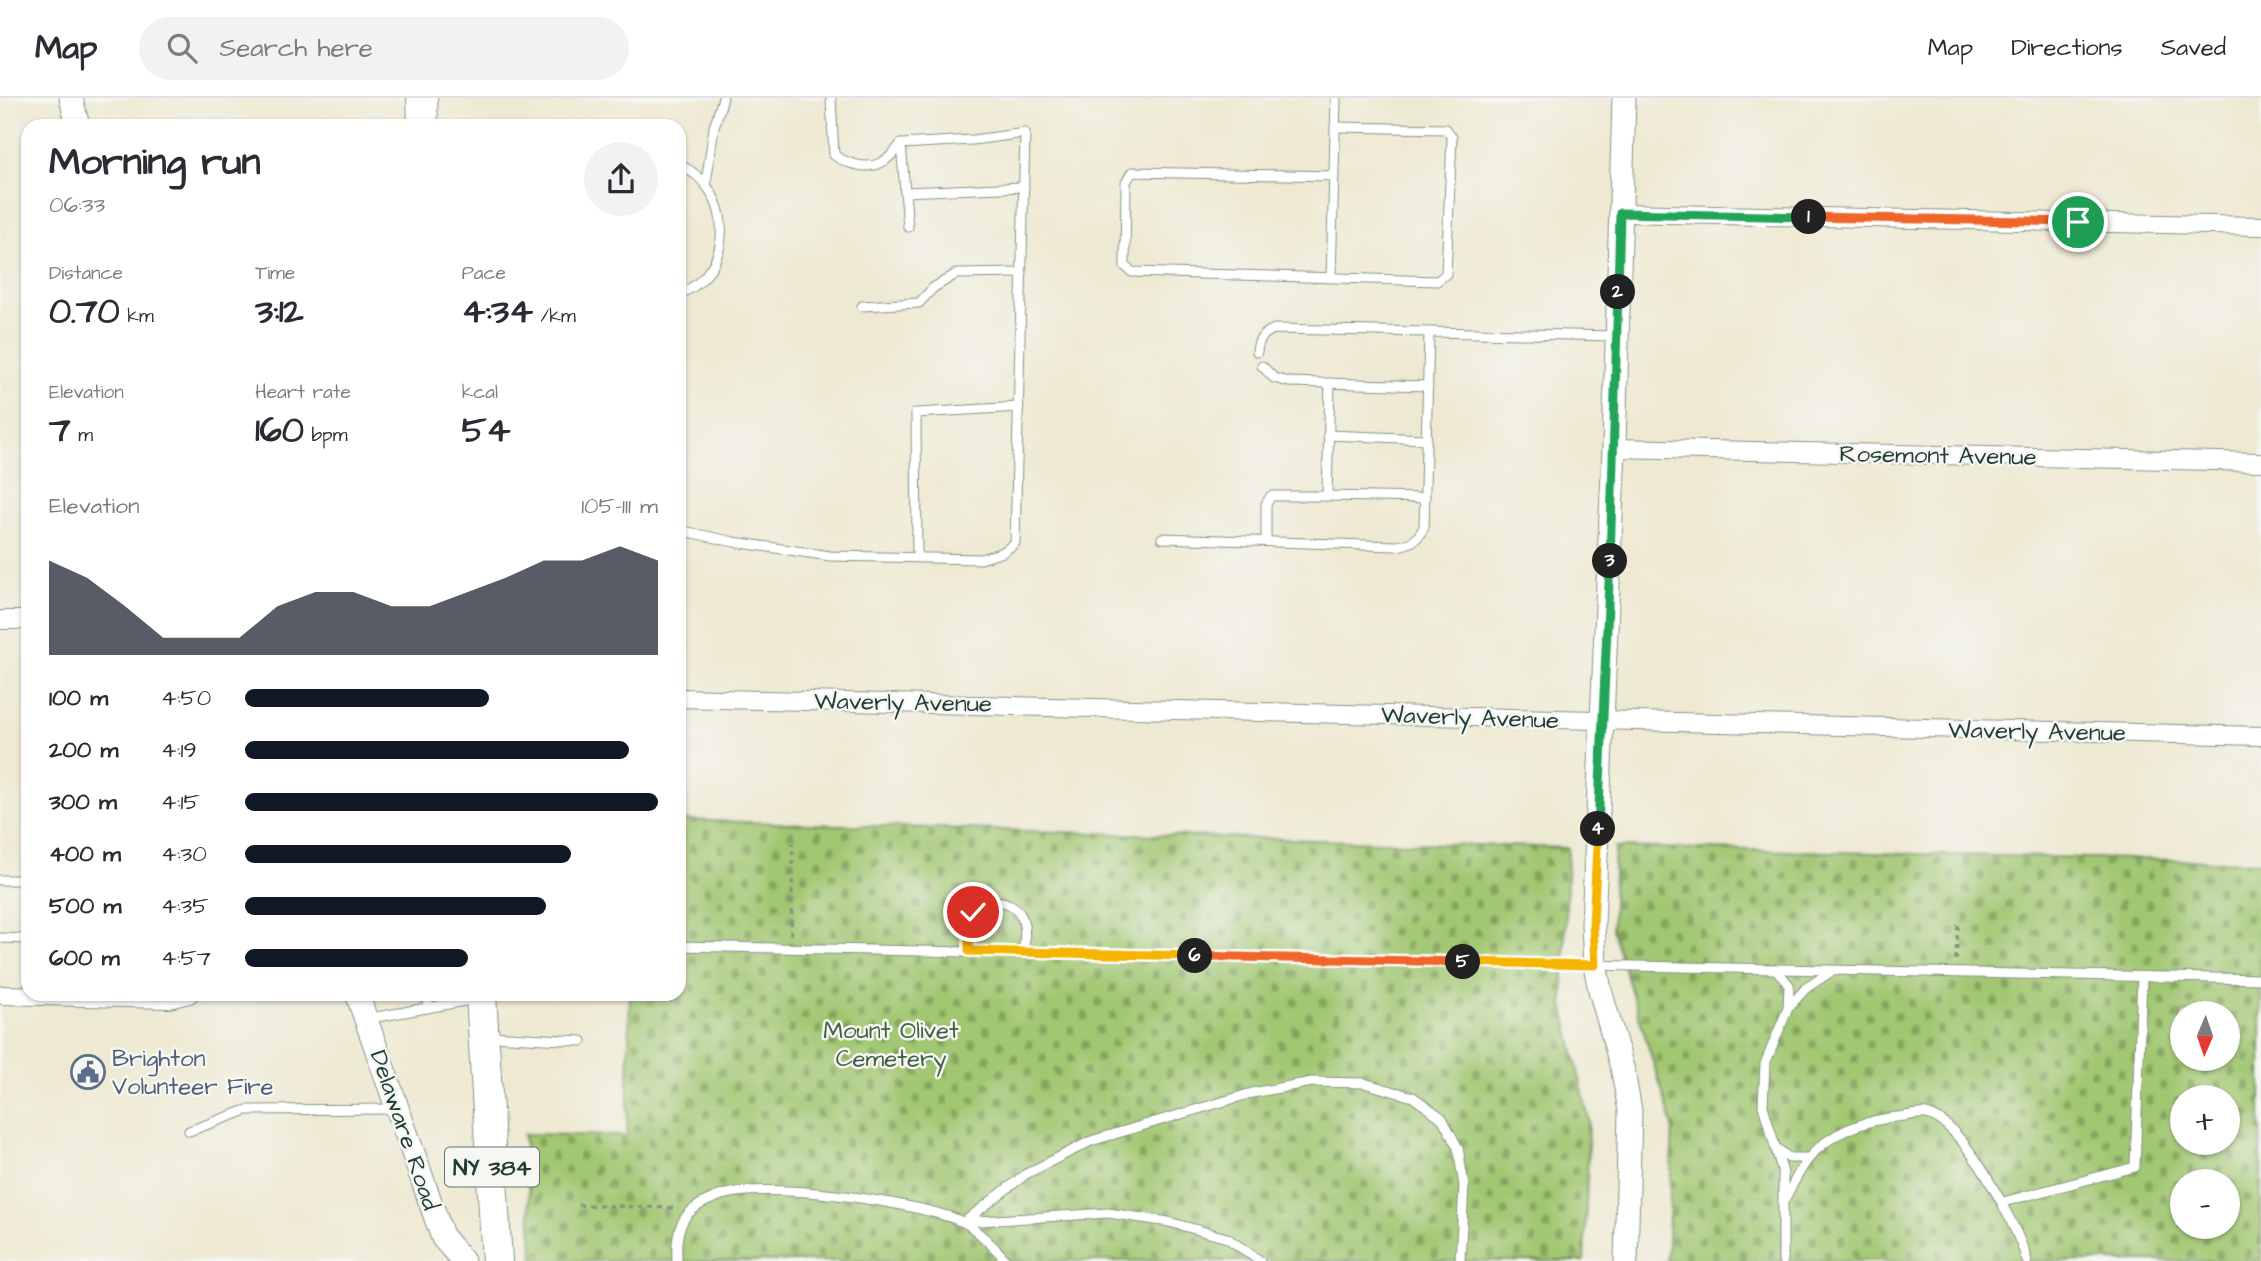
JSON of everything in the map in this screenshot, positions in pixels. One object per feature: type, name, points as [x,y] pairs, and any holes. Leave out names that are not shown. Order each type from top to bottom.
[{"type":"main road","points":[[422,98],[424,119]]},
{"type":"main road","name":"NY 384","points":[[481,1001],[497,1261]]},
{"type":"street","points":[[71,98],[76,119]]},
{"type":"street","points":[[1624,98],[1604,720],[1593,924],[1595,965],[1623,1071],[1630,1111],[1626,1261]]},
{"type":"street","points":[[1620,213],[2261,226]]},
{"type":"street","name":"Rosemont Avenue","points":[[1614,448],[2261,462]]},
{"type":"street","points":[[0,620],[21,620]]},
{"type":"street","name":"Waverly Avenue","points":[[686,698],[2261,736]]},
{"type":"street","points":[[0,995],[21,995]]},
{"type":"street","name":"Delaware Road","points":[[360,1001],[443,1238],[463,1261]]},
{"type":"lane","points":[[706,183],[714,127],[723,98]]},
{"type":"lane","points":[[686,532],[734,542],[830,556],[981,559],[1003,552],[1015,543],[1025,133],[973,140],[901,144],[884,162],[869,166],[845,163],[834,155],[831,98]]},
{"type":"lane","points":[[1331,277],[1336,98]]},
{"type":"lane","points":[[1334,176],[1132,172],[1126,182],[1125,266],[1132,272],[1437,281],[1447,274],[1452,137],[1447,130],[1335,127]]},
{"type":"lane","points":[[901,144],[908,228]]},
{"type":"lane","points":[[686,168],[706,183],[719,204],[723,229],[719,253],[707,274],[686,291]]},
{"type":"lane","points":[[905,192],[1024,187]]},
{"type":"lane","points":[[862,306],[919,303],[933,288],[956,274],[1022,273]]},
{"type":"lane","points":[[1257,352],[1263,334],[1275,329],[1616,336]]},
{"type":"lane","points":[[1162,538],[1396,546],[1411,544],[1419,538],[1424,527],[1429,332]]},
{"type":"lane","points":[[1262,366],[1274,378],[1281,380],[1428,386]]},
{"type":"lane","points":[[1327,496],[1330,383]]},
{"type":"lane","points":[[917,557],[916,413],[1018,407]]},
{"type":"lane","points":[[1328,435],[1426,439]]},
{"type":"lane","points":[[1266,541],[1266,505],[1271,496],[1425,498]]},
{"type":"lane","points":[[0,880],[21,880]]},
{"type":"lane","points":[[969,951],[969,924],[973,912],[983,904],[996,901],[1010,904],[1020,914],[1024,925],[1024,953]]},
{"type":"lane","points":[[0,939],[21,939]]},
{"type":"lane","points":[[686,946],[2261,979]]},
{"type":"lane","points":[[1776,969],[1789,985],[1788,1008],[1765,1064],[1763,1106],[1783,1173],[1783,1261]]},
{"type":"lane","points":[[1788,1008],[1806,989],[1833,970]]},
{"type":"lane","points":[[2003,1202],[2135,1167],[2142,977]]},
{"type":"lane","points":[[428,1001],[428,1007]]},
{"type":"lane","points":[[366,1019],[457,1001]]},
{"type":"lane","points":[[484,1036],[582,1041]]},
{"type":"lane","points":[[964,1222],[1026,1174],[1091,1141],[1252,1093],[1312,1082],[1364,1083],[1413,1097],[1443,1118],[1458,1148],[1464,1186],[1460,1261]]},
{"type":"lane","points":[[189,1131],[247,1110],[398,1109]]},
{"type":"lane","points":[[1784,1200],[1809,1158],[1835,1136],[1875,1119],[1927,1114],[1952,1128],[2003,1202],[2027,1261]]},
{"type":"lane","points":[[1775,1147],[1789,1158],[1809,1158]]},
{"type":"lane","points":[[677,1261],[676,1242],[682,1222],[694,1209],[720,1195],[754,1191],[835,1194],[912,1208],[964,1222],[1108,1213],[1169,1222],[1227,1238],[1260,1261]]},
{"type":"lane","points":[[964,1222],[1006,1261]]},
{"type":"path","points":[[791,948],[793,843]]},
{"type":"path","points":[[1956,973],[1958,924]]},
{"type":"path","points":[[578,1205],[694,1209]]},
{"type":"green space","name":"Mount Olivet Cemetery","points":[[686,820],[1568,848],[1563,1004],[1589,1120],[1584,1261],[534,1261],[524,1134],[627,1136],[630,1001],[686,1001]]},
{"type":"green space","points":[[1615,847],[2261,862],[2261,1261],[1667,1261],[1673,1126],[1612,929]]},
{"type":"place","name":"Brighton Volunteer Fire","points":[[88,1072]]},
{"type":"route","points":[[973,912],[969,924],[969,951],[1595,965],[1593,924],[1604,720],[1620,213],[2078,222]]}]
